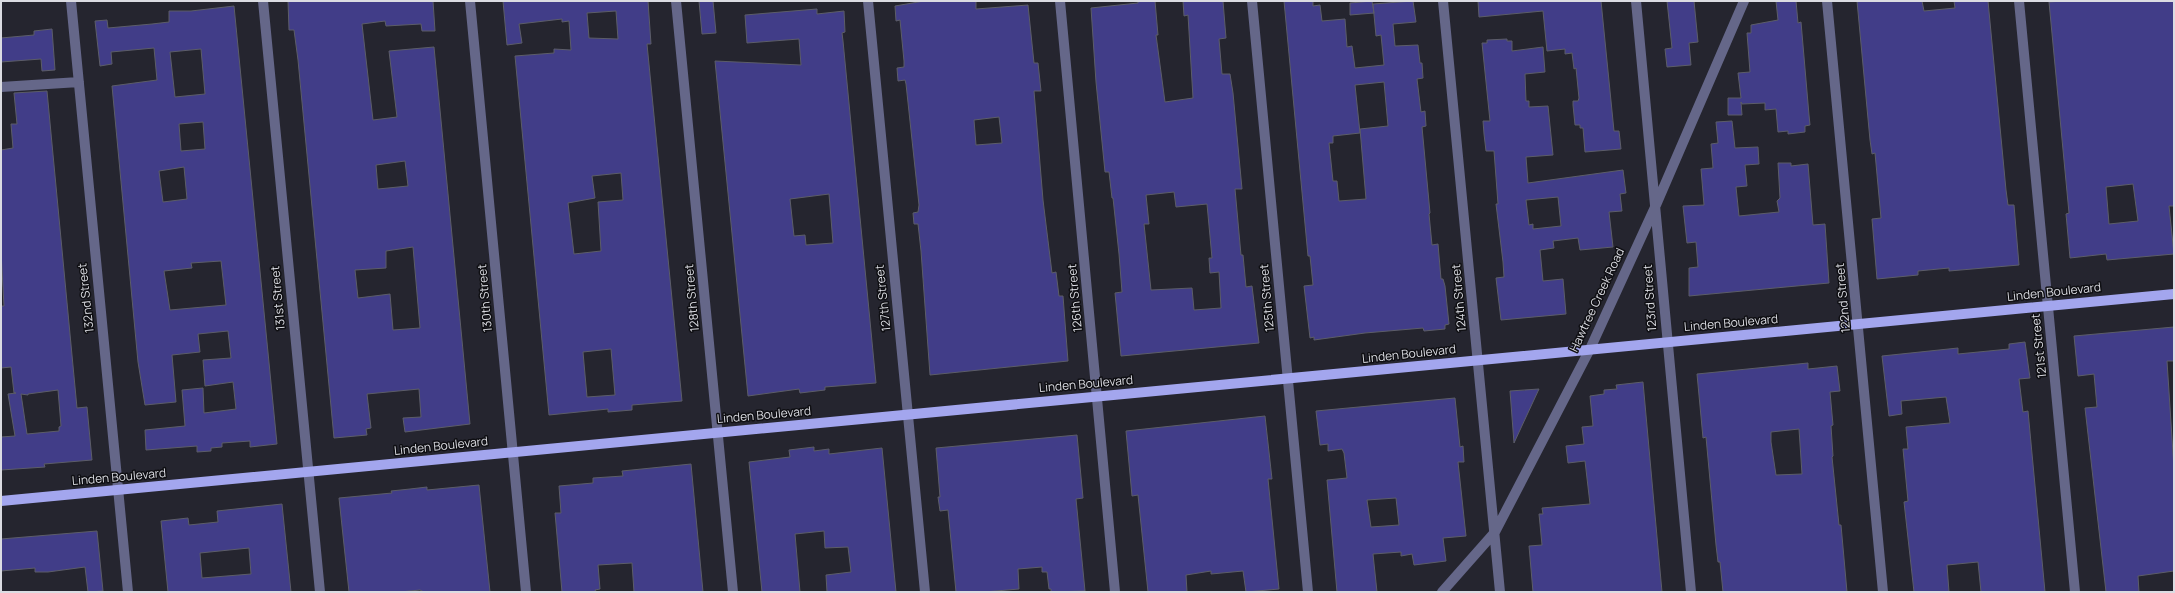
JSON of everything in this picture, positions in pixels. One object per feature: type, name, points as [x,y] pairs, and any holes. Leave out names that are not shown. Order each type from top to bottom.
[{"type":"main road","name":"Linden Boulevard","points":[[1,501],[2174,294]]},
{"type":"street","name":"132nd Street","points":[[71,1],[128,592]]},
{"type":"street","name":"131st Street","points":[[263,1],[320,592]]},
{"type":"street","name":"130th Street","points":[[470,1],[526,592]]},
{"type":"street","name":"128th Street","points":[[676,1],[733,592]]},
{"type":"street","name":"127th Street","points":[[868,1],[925,592]]},
{"type":"street","name":"126th Street","points":[[1060,1],[1116,592]]},
{"type":"street","name":"125th Street","points":[[1252,1],[1308,592]]},
{"type":"street","name":"124th Street","points":[[1443,1],[1500,592]]},
{"type":"street","name":"123rd Street","points":[[1636,1],[1656,205],[1667,342],[1692,592]]},
{"type":"street","name":"Hawtree Creek Road","points":[[1442,592],[1495,532],[1590,349],[1656,205],[1744,1]]},
{"type":"street","name":"122nd Street","points":[[1827,1],[1859,324],[1883,592]]},
{"type":"street","name":"121st Street","points":[[2019,1],[2075,592]]},
{"type":"street","points":[[1,87],[79,82]]},
{"type":"building","points":[[288,1],[433,1],[435,31],[422,31],[421,24],[386,26],[385,21],[362,24],[373,120],[397,117],[389,51],[434,47],[470,424],[405,432],[403,418],[421,417],[419,389],[367,394],[371,428],[366,429],[367,435],[334,438],[298,60],[294,30],[289,30]],"holes":[[[405,161],[408,186],[378,189],[376,165]],[[413,247],[420,328],[393,330],[390,294],[358,298],[355,270],[386,268],[386,251]]]},
{"type":"building","points":[[503,1],[648,1],[651,44],[647,44],[682,401],[632,405],[632,410],[608,412],[608,409],[549,415],[515,56],[554,53],[554,49],[571,50],[569,21],[562,22],[562,19],[519,24],[522,43],[507,45]],"holes":[[[616,11],[618,39],[589,38],[587,13]],[[621,173],[623,200],[598,202],[601,251],[574,254],[568,203],[595,198],[592,176]],[[611,349],[615,395],[587,397],[583,352]]]},
{"type":"building","points":[[699,1],[713,1],[716,33],[702,34]]},
{"type":"building","points":[[924,1],[976,1],[976,9],[1028,5],[1034,63],[1038,63],[1041,91],[1034,91],[1043,200],[1052,273],[1056,272],[1059,296],[1063,296],[1068,361],[930,375],[921,251],[918,224],[914,224],[913,213],[918,212],[919,205],[906,84],[905,80],[898,81],[897,68],[904,67],[904,61],[900,20],[896,21],[895,6]],"holes":[[[999,117],[1002,143],[976,145],[974,120]]]},
{"type":"building","points":[[1138,1],[1155,1],[1158,35],[1156,35],[1165,102],[1193,98],[1188,15],[1184,16],[1183,1],[1223,1],[1226,38],[1219,39],[1222,74],[1230,74],[1233,93],[1242,189],[1235,189],[1241,255],[1243,255],[1246,287],[1252,286],[1259,343],[1121,356],[1115,293],[1122,292],[1119,254],[1109,172],[1105,172],[1096,82],[1091,8],[1138,3]],"holes":[[[1174,192],[1176,207],[1207,204],[1212,258],[1209,258],[1210,273],[1219,272],[1221,308],[1194,310],[1192,288],[1151,290],[1144,224],[1149,224],[1146,195]]]},
{"type":"building","points":[[1284,1],[1313,1],[1313,6],[1320,5],[1322,21],[1345,19],[1347,47],[1352,46],[1355,68],[1384,65],[1381,35],[1376,36],[1373,4],[1413,1],[1416,22],[1393,24],[1395,46],[1418,45],[1420,63],[1422,63],[1423,78],[1417,79],[1421,112],[1425,111],[1426,126],[1422,127],[1432,245],[1438,244],[1441,279],[1443,279],[1445,286],[1449,324],[1445,325],[1445,329],[1424,331],[1423,328],[1365,333],[1314,340],[1314,337],[1310,338],[1304,286],[1313,285],[1310,256],[1308,256]],"holes":[[[1384,82],[1388,126],[1360,129],[1366,199],[1339,201],[1337,181],[1333,181],[1329,143],[1333,143],[1333,136],[1360,133],[1355,85]]]},
{"type":"building","points":[[1372,1],[1374,13],[1350,15],[1350,3]]},
{"type":"building","points":[[1478,1],[1601,1],[1614,131],[1619,131],[1621,149],[1585,152],[1583,128],[1580,128],[1580,125],[1575,125],[1573,101],[1578,101],[1579,98],[1576,68],[1574,69],[1572,53],[1565,54],[1565,49],[1547,51],[1543,11],[1479,17]]},
{"type":"building","points":[[1667,1],[1694,1],[1698,42],[1689,43],[1691,65],[1667,67],[1665,49],[1672,48]]},
{"type":"building","points":[[1776,1],[1796,1],[1798,23],[1801,22],[1810,125],[1805,126],[1805,132],[1788,134],[1788,131],[1778,132],[1776,109],[1765,110],[1765,103],[1742,104],[1741,102],[1742,115],[1728,115],[1728,98],[1741,98],[1738,73],[1750,72],[1747,33],[1751,33],[1751,25],[1778,20]]},
{"type":"building","points":[[1857,1],[1922,1],[1924,11],[1955,8],[1954,1],[1988,1],[2006,190],[2008,205],[2014,205],[2019,265],[1949,271],[1949,268],[1918,271],[1918,275],[1877,279],[1872,219],[1881,218],[1875,153],[1872,154],[1870,140]]},
{"type":"building","points":[[2174,1],[2174,206],[2169,206],[2174,254],[2107,260],[2106,254],[2070,258],[2066,214],[2069,213],[2049,2]],"holes":[[[2133,184],[2138,221],[2109,224],[2106,187]]]},
{"type":"building","points":[[234,6],[277,444],[250,447],[250,441],[222,443],[222,447],[211,448],[211,451],[197,452],[197,446],[146,450],[145,430],[185,426],[182,390],[203,388],[204,413],[236,409],[233,382],[205,386],[203,360],[231,358],[228,331],[198,334],[200,352],[172,355],[176,402],[145,405],[138,362],[112,86],[157,80],[154,48],[111,52],[112,64],[100,66],[95,21],[107,20],[108,28],[152,24],[169,22],[169,11],[191,11]],"holes":[[[201,49],[205,94],[175,97],[170,52]],[[203,122],[205,149],[181,151],[179,124]],[[184,167],[187,199],[163,202],[159,171]],[[221,261],[226,305],[170,310],[164,271],[192,268],[191,263]]]},
{"type":"building","points":[[817,9],[817,14],[844,11],[845,32],[842,33],[876,383],[825,387],[825,390],[800,393],[799,389],[748,396],[715,61],[801,65],[799,39],[747,43],[745,15]],"holes":[[[829,194],[833,243],[806,245],[805,235],[794,236],[790,199]]]},
{"type":"building","points":[[52,29],[55,70],[42,71],[41,59],[1,62],[1,38],[34,35],[34,31]]},
{"type":"building","points":[[1507,39],[1507,41],[1512,41],[1512,51],[1543,47],[1545,72],[1525,74],[1526,101],[1529,101],[1529,107],[1548,106],[1553,155],[1526,157],[1528,183],[1623,170],[1626,193],[1620,194],[1622,211],[1609,212],[1613,247],[1580,250],[1578,238],[1553,241],[1554,248],[1540,250],[1543,281],[1563,279],[1566,314],[1501,320],[1496,278],[1504,277],[1496,204],[1498,204],[1494,151],[1486,151],[1483,121],[1490,121],[1482,43],[1487,43],[1487,40]],"holes":[[[1558,197],[1561,226],[1533,229],[1533,224],[1529,225],[1526,200]]]},
{"type":"building","points":[[47,91],[77,408],[87,407],[92,460],[44,464],[45,467],[1,470],[1,437],[15,436],[8,394],[16,393],[14,393],[11,367],[1,368],[1,306],[4,306],[1,251],[1,150],[13,148],[11,124],[17,124],[14,93]],"holes":[[[58,390],[61,426],[59,427],[59,431],[27,434],[21,394],[28,395]]]},
{"type":"building","points":[[1732,121],[1735,148],[1758,147],[1759,164],[1745,165],[1747,186],[1736,187],[1739,216],[1779,212],[1777,201],[1780,198],[1778,163],[1791,163],[1791,166],[1808,164],[1813,225],[1825,224],[1829,283],[1689,296],[1689,268],[1698,267],[1696,242],[1687,243],[1683,206],[1704,205],[1701,169],[1713,168],[1711,144],[1718,143],[1716,122]]},
{"type":"building","points":[[2174,327],[2174,361],[2167,361],[2174,469],[2174,571],[2138,576],[2139,592],[2106,592],[2085,408],[2097,407],[2094,374],[2078,376],[2074,336]]},
{"type":"building","points":[[2025,342],[2030,378],[2019,379],[2023,412],[2028,411],[2045,592],[1981,592],[1978,562],[1947,565],[1949,592],[1914,592],[1904,502],[1908,501],[1903,449],[1908,449],[1906,427],[1950,423],[1946,397],[1901,401],[1902,414],[1889,416],[1882,356],[1958,348],[1958,354],[2009,349],[2009,344]]},
{"type":"building","points":[[1808,363],[1808,369],[1837,366],[1840,391],[1830,392],[1833,425],[1831,426],[1832,457],[1839,525],[1841,525],[1847,592],[1723,592],[1720,562],[1718,562],[1716,545],[1706,437],[1703,438],[1697,374]],"holes":[[[1799,429],[1802,474],[1776,475],[1771,432]]]},
{"type":"building","points":[[1643,382],[1662,592],[1533,592],[1529,546],[1542,545],[1539,514],[1543,514],[1542,508],[1590,504],[1585,461],[1568,463],[1566,446],[1584,444],[1582,427],[1593,426],[1590,396],[1604,394],[1604,390],[1617,389],[1616,385]]},
{"type":"building","points":[[1539,389],[1514,443],[1510,391]]},
{"type":"building","points":[[1455,398],[1460,447],[1463,446],[1464,462],[1458,462],[1466,536],[1443,538],[1446,561],[1414,565],[1412,554],[1401,556],[1401,552],[1373,554],[1377,592],[1337,592],[1327,480],[1347,478],[1344,453],[1342,449],[1328,451],[1328,444],[1320,445],[1316,411]],"holes":[[[1396,498],[1399,525],[1371,527],[1367,500]]]},
{"type":"building","points":[[1265,416],[1272,479],[1268,479],[1279,589],[1246,592],[1243,571],[1211,574],[1211,571],[1186,575],[1187,592],[1148,592],[1138,495],[1132,496],[1126,431]]},
{"type":"building","points":[[1077,435],[1083,498],[1076,499],[1085,591],[1051,592],[1051,589],[1049,589],[1047,572],[1042,572],[1042,567],[1018,569],[1019,589],[984,592],[956,592],[948,510],[940,511],[938,497],[940,497],[936,448]]},
{"type":"building","points":[[814,447],[814,451],[829,449],[829,454],[882,448],[896,592],[827,592],[826,575],[851,572],[848,547],[825,548],[824,531],[795,534],[800,592],[762,592],[749,462],[790,457],[789,450]]},
{"type":"building","points":[[691,464],[703,592],[634,592],[632,563],[598,565],[600,589],[595,590],[596,592],[562,592],[555,513],[561,513],[559,486],[593,483],[593,478],[623,476],[622,471]]},
{"type":"building","points":[[479,485],[490,592],[424,592],[420,590],[400,592],[349,592],[339,498],[392,493],[391,491],[427,487],[427,490]]},
{"type":"building","points":[[282,504],[291,592],[168,592],[161,521],[188,518],[189,525],[218,522],[217,511]],"holes":[[[249,548],[251,574],[202,578],[200,553]]]},
{"type":"building","points":[[97,531],[103,591],[88,592],[85,567],[48,572],[35,572],[35,568],[1,571],[1,539]]}]
